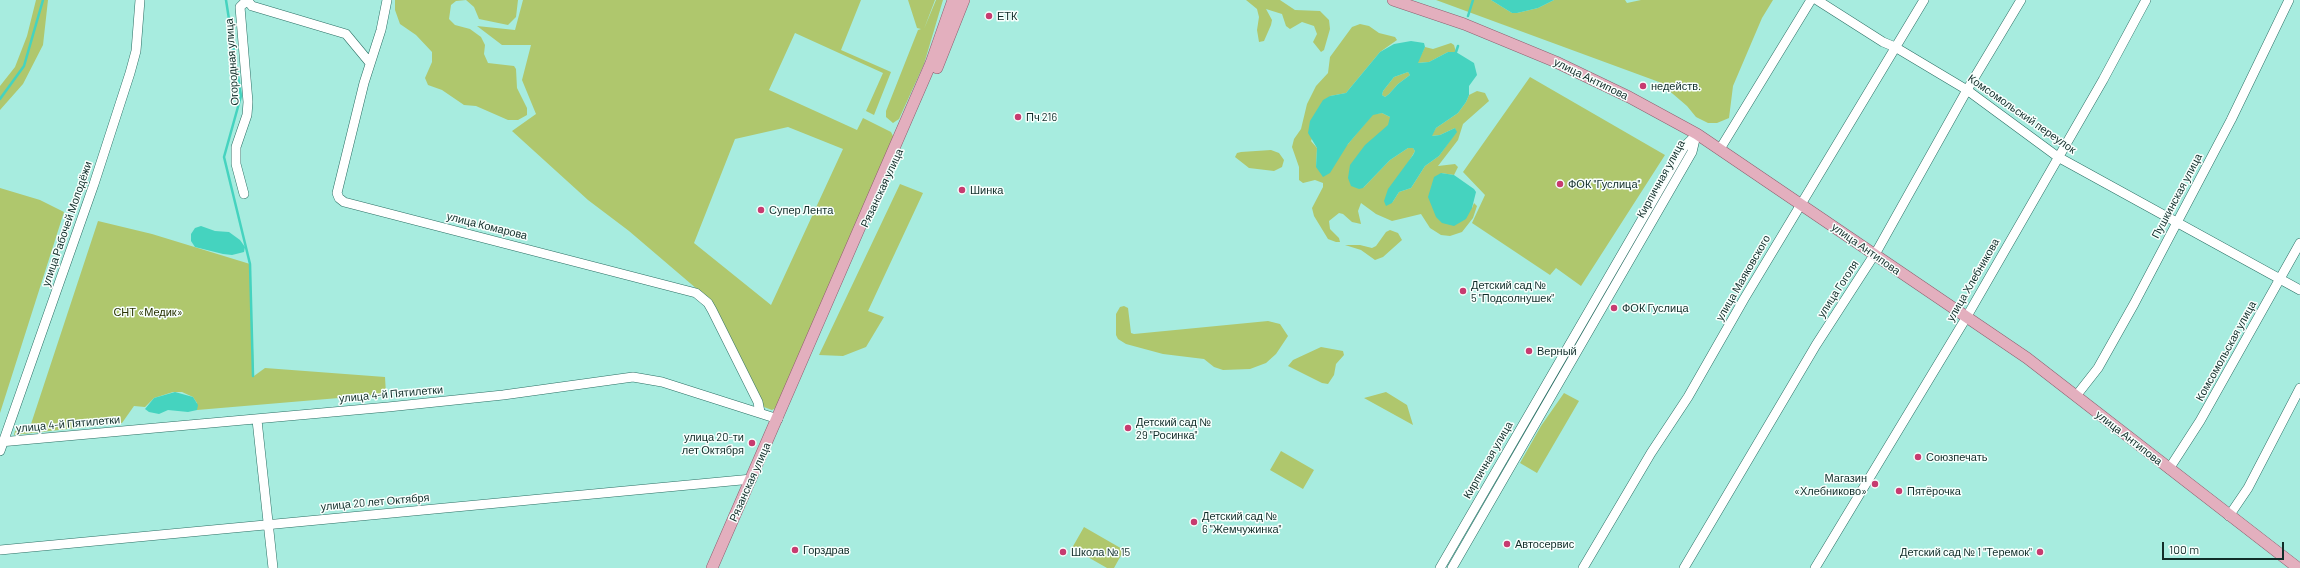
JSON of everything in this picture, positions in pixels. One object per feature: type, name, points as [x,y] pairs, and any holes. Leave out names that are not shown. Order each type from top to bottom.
[{"type":"main road","name":"Рязанская улица","points":[[712,568],[752,479],[931,63],[953,0]]},
{"type":"main road","name":"Рязанская улица","points":[[796,374],[941,58],[964,0]]},
{"type":"main road","name":"улица Антипова","points":[[1393,0],[1470,27],[1556,62],[1629,97],[1697,134],[2027,358],[2298,568]]},
{"type":"street","name":"улица Рабочей Молодёжи","points":[[0,451],[92,191],[130,73],[136,51],[140,0]]},
{"type":"street","name":"Огородная улица","points":[[244,194],[236,164],[236,147],[246,115],[248,102],[240,7],[247,0],[252,6],[346,34],[370,63]]},
{"type":"street","name":"улица Комарова","points":[[386,0],[381,30],[370,63],[337,193],[339,198],[344,202],[696,293],[708,303],[712,310],[758,402],[760,412]]},
{"type":"street","points":[[1720,149],[1811,0]]},
{"type":"street","name":"Комсомольский переулок","points":[[1817,0],[1883,42],[1895,47],[1967,90],[2058,157],[2300,290]]},
{"type":"street","name":"улица Маяковского","points":[[1583,568],[1924,0]]},
{"type":"street","name":"улица Гоголя","points":[[1684,568],[1816,345],[1874,254],[1967,90],[2021,0]]},
{"type":"street","name":"улица Хлебникова","points":[[1815,568],[1966,318],[2146,0]]},
{"type":"street","name":"Пушкинская улица","points":[[2076,396],[2098,368],[2134,304],[2231,120],[2289,0]]},
{"type":"street","name":"Кирпичная улица","points":[[1440,568],[1684,147],[1697,134]]},
{"type":"street","name":"Кирпичная улица","points":[[1452,568],[1692,152],[1697,134]]},
{"type":"street","name":"Комсомольская улица","points":[[2169,469],[2197,427],[2281,280],[2300,243]]},
{"type":"street","name":"улица 4-й Пятилетки","points":[[2,442],[258,420],[503,395],[634,378],[662,382],[778,419]]},
{"type":"street","points":[[2229,516],[2248,488],[2300,388]]},
{"type":"street","points":[[258,420],[270,524],[273,568]]},
{"type":"street","name":"улица 20 лет Октября","points":[[0,550],[752,479]]},
{"type":"green space","points":[[36,0],[48,0],[43,45],[23,84],[0,110],[0,86],[15,67],[27,36]]},
{"type":"green space","points":[[395,0],[466,0],[456,1],[451,5],[449,19],[455,25],[470,29],[481,37],[485,45],[484,54],[488,63],[514,66],[516,69],[517,88],[527,108],[527,115],[518,120],[508,120],[476,106],[464,105],[442,90],[428,85],[425,78],[432,62],[432,52],[416,35],[400,24],[395,10]]},
{"type":"green space","points":[[466,0],[518,0],[516,17],[508,25],[479,19],[474,7]]},
{"type":"green space","points":[[523,0],[861,0],[841,50],[891,72],[874,115],[866,111],[883,73],[795,33],[769,90],[857,130],[863,118],[891,132],[895,140],[776,408],[772,410],[764,407],[711,301],[629,231],[588,200],[512,131],[536,114],[522,80],[531,45],[502,45],[477,26],[515,30]],"holes":[[[788,127],[843,149],[771,305],[694,243],[735,139]]]},
{"type":"green space","points":[[908,0],[935,0],[924,29],[936,0],[943,0],[924,64],[899,119],[893,123],[886,117],[886,111],[918,30],[921,29],[917,28]]},
{"type":"green space","points":[[1246,0],[1280,0],[1295,10],[1320,11],[1329,20],[1330,29],[1324,50],[1321,52],[1313,42],[1317,34],[1314,26],[1302,22],[1290,29],[1286,26],[1282,14],[1266,9],[1272,20],[1271,25],[1264,41],[1259,42],[1257,30],[1259,17],[1257,9]]},
{"type":"green space","points":[[1436,0],[1491,0],[1512,13],[1517,13],[1538,8],[1554,0],[1625,0],[1627,3],[1641,0],[1773,0],[1762,18],[1733,86],[1729,118],[1717,123],[1708,123],[1696,117],[1687,106],[1659,82]]},
{"type":"green space","points":[[1360,24],[1369,26],[1379,33],[1395,37],[1397,40],[1380,52],[1346,93],[1330,96],[1311,141],[1317,148],[1316,167],[1348,144],[1373,114],[1382,113],[1390,117],[1391,121],[1363,188],[1390,160],[1408,148],[1413,148],[1415,151],[1402,173],[1392,203],[1399,192],[1411,188],[1425,166],[1439,156],[1456,132],[1455,128],[1440,135],[1431,136],[1436,128],[1458,113],[1469,95],[1477,91],[1485,93],[1489,101],[1463,124],[1458,140],[1438,166],[1455,164],[1458,167],[1454,175],[1441,173],[1472,208],[1474,203],[1477,206],[1473,218],[1462,232],[1450,236],[1441,235],[1430,228],[1421,214],[1392,221],[1376,214],[1361,203],[1358,211],[1361,224],[1352,222],[1343,214],[1339,213],[1329,221],[1330,229],[1339,238],[1340,242],[1336,242],[1328,239],[1314,216],[1312,208],[1323,187],[1323,183],[1315,180],[1303,183],[1299,180],[1299,167],[1292,147],[1294,139],[1301,129],[1307,104],[1316,86],[1328,73],[1330,57],[1352,27]]},
{"type":"green space","points":[[1451,43],[1454,45],[1456,52],[1448,52],[1429,62],[1417,63],[1425,47],[1433,49]]},
{"type":"green space","points":[[1408,72],[1410,75],[1398,84],[1389,94],[1385,97],[1382,95],[1383,91],[1394,77]]},
{"type":"green space","name":"ФОК \"Гуслица\"","points":[[1530,77],[1665,155],[1581,286],[1556,268],[1550,275],[1472,223],[1485,195],[1463,172]]},
{"type":"green space","points":[[1271,150],[1279,153],[1284,160],[1282,167],[1274,171],[1249,168],[1235,157],[1237,153],[1241,152]]},
{"type":"green space","points":[[900,184],[923,193],[868,311],[884,317],[866,347],[843,356],[819,355]]},
{"type":"green space","points":[[0,188],[40,200],[64,212],[0,413]]},
{"type":"green space","name":"СНТ «Медик»","points":[[98,221],[152,234],[250,264],[254,376],[265,368],[385,377],[386,394],[197,410],[197,403],[193,397],[182,392],[173,392],[154,398],[145,407],[134,406],[122,423],[14,435],[15,431],[31,424]]},
{"type":"green space","points":[[1390,230],[1398,233],[1402,240],[1383,257],[1375,260],[1361,250],[1345,245],[1360,245],[1372,248],[1376,246],[1386,232]]},
{"type":"green space","points":[[1124,306],[1128,308],[1131,333],[1134,334],[1268,321],[1280,324],[1288,336],[1276,354],[1266,363],[1250,369],[1223,370],[1214,367],[1204,359],[1163,354],[1126,344],[1118,339],[1116,335],[1116,314],[1120,307]]},
{"type":"green space","points":[[1321,347],[1343,351],[1344,355],[1336,364],[1334,375],[1328,384],[1322,383],[1288,366],[1293,360]]},
{"type":"green space","points":[[1386,392],[1407,405],[1413,425],[1364,398]]},
{"type":"green space","points":[[1564,393],[1579,401],[1537,473],[1520,463],[1541,426]]},
{"type":"green space","points":[[1281,451],[1314,470],[1303,489],[1270,470]]},
{"type":"green space","points":[[1084,527],[1124,550],[1114,568],[1107,568],[1072,548]]},
{"type":"shaded area","points":[[1491,0],[1554,0],[1538,8],[1512,13]]},
{"type":"shaded area","points":[[1411,41],[1424,43],[1425,47],[1418,63],[1429,62],[1448,52],[1456,52],[1474,63],[1477,75],[1469,86],[1469,95],[1466,102],[1458,113],[1436,128],[1432,136],[1440,135],[1455,128],[1457,132],[1439,156],[1425,166],[1411,188],[1399,192],[1392,203],[1386,206],[1384,201],[1388,189],[1413,155],[1415,151],[1413,148],[1408,148],[1390,160],[1363,188],[1359,189],[1351,186],[1348,178],[1350,165],[1365,145],[1388,125],[1390,117],[1382,113],[1373,115],[1348,144],[1330,173],[1323,177],[1316,167],[1317,148],[1308,133],[1310,121],[1323,100],[1330,96],[1346,93],[1380,52],[1394,44]],"holes":[[[1408,72],[1410,75],[1385,97],[1382,95],[1383,91],[1394,77]]]},
{"type":"shaded area","points":[[1441,173],[1454,175],[1476,192],[1472,208],[1466,219],[1454,226],[1442,223],[1436,217],[1428,197],[1434,177]]},
{"type":"shaded area","points":[[201,226],[215,231],[229,232],[240,240],[245,247],[244,252],[232,255],[195,247],[191,241],[191,234],[195,228]]},
{"type":"shaded area","points":[[175,392],[193,397],[198,405],[197,410],[188,412],[168,410],[159,414],[149,412],[145,409],[154,398]]},
{"type":"waterway","points":[[0,99],[24,66],[43,0]]},
{"type":"waterway","points":[[226,0],[241,96],[224,157],[250,264],[253,376]]},
{"type":"waterway","points":[[1468,16],[1473,0]]},
{"type":"waterway","points":[[1456,52],[1458,46]]},
{"type":"place","name":"ЕТК","points":[[989,16]]},
{"type":"place","name":"недейств.","points":[[1643,86]]},
{"type":"place","name":"Пч 216","points":[[1018,117]]},
{"type":"place","name":"ФОК \"Гуслица\"","points":[[1560,184]]},
{"type":"place","name":"Шинка","points":[[962,190]]},
{"type":"place","name":"Супер Лента","points":[[761,210]]},
{"type":"place","name":"Детский сад № 5 \"Подсолнушек\"","points":[[1463,291]]},
{"type":"place","name":"ФОК Гуслица","points":[[1614,308]]},
{"type":"place","name":"Верный","points":[[1529,351]]},
{"type":"place","name":"Детский сад № 29 \"Росинка\"","points":[[1128,428]]},
{"type":"place","name":"улица 20-ти лет Октября","points":[[752,443]]},
{"type":"place","name":"Союзпечать","points":[[1918,457]]},
{"type":"place","name":"Магазин «Хлебниково»","points":[[1875,484]]},
{"type":"place","name":"Пятёрочка","points":[[1899,491]]},
{"type":"place","name":"Детский сад № 6 \"Жемчужинка\"","points":[[1194,522]]},
{"type":"place","name":"Автосервис","points":[[1507,544]]},
{"type":"place","name":"Горздрав","points":[[795,550]]},
{"type":"place","name":"Школа № 15","points":[[1063,552]]},
{"type":"place","name":"Детский сад № 1 \"Теремок\"","points":[[2040,552]]}]
